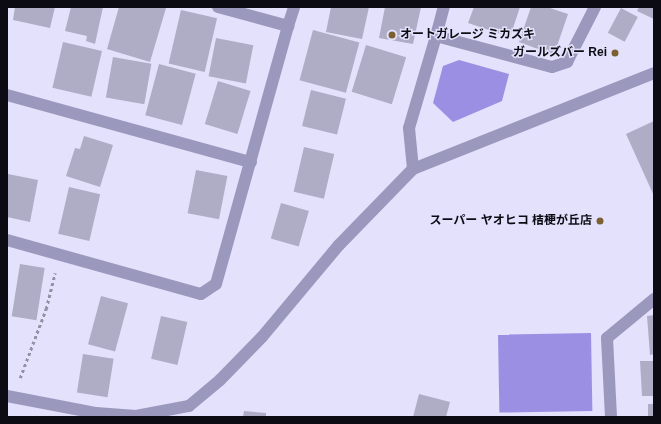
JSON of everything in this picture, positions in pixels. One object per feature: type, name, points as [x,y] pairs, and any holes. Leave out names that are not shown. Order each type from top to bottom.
[{"type":"street","points":[[218,7],[288,26]]},
{"type":"street","points":[[7,240],[60,253],[201,294],[216,284],[294,7]]},
{"type":"street","points":[[413,169],[409,128],[444,7]]},
{"type":"street","points":[[436,36],[552,67],[567,62],[595,7]]},
{"type":"street","points":[[10,396],[96,413],[136,416],[189,406],[220,380],[262,337],[339,245],[413,169],[654,73]]},
{"type":"street","points":[[7,95],[251,162]]},
{"type":"street","points":[[611,417],[607,338],[654,299]]},
{"type":"path","points":[[10,396],[46,309],[60,253]]},
{"type":"shaded area","points":[[459,60],[509,74],[502,101],[453,122],[433,103],[443,66]]},
{"type":"shaded area","points":[[591,333],[592,411],[499,413],[498,335]]},
{"type":"building","points":[[15,7],[55,7],[50,28],[13,20]]},
{"type":"building","points":[[71,7],[103,7],[95,44],[86,41],[87,36],[65,31]]},
{"type":"building","points":[[119,7],[166,8],[150,62],[107,49]]},
{"type":"building","points":[[331,7],[369,7],[362,39],[326,32]]},
{"type":"building","points":[[385,7],[421,7],[413,44],[379,38]]},
{"type":"building","points":[[474,7],[520,7],[510,37],[468,23]]},
{"type":"building","points":[[531,7],[547,7],[568,14],[554,55],[519,42]]},
{"type":"building","points":[[639,7],[654,7],[654,19],[637,11]]},
{"type":"building","points":[[621,8],[638,17],[625,42],[608,33]]},
{"type":"building","points":[[181,10],[217,18],[205,72],[169,64]]},
{"type":"building","points":[[313,30],[359,42],[346,93],[300,80]]},
{"type":"building","points":[[216,38],[253,45],[246,84],[209,76]]},
{"type":"building","points":[[63,42],[102,51],[91,97],[52,88]]},
{"type":"building","points":[[366,45],[406,57],[392,104],[352,92]]},
{"type":"building","points":[[113,57],[151,64],[144,104],[106,97]]},
{"type":"building","points":[[159,64],[196,74],[182,125],[145,115]]},
{"type":"building","points":[[218,81],[251,91],[237,134],[205,124]]},
{"type":"building","points":[[311,90],[346,99],[337,135],[302,126]]},
{"type":"building","points":[[654,121],[654,196],[626,134]]},
{"type":"building","points":[[84,136],[113,145],[100,187],[66,176],[75,148],[80,149]]},
{"type":"building","points":[[304,147],[334,154],[324,199],[294,192]]},
{"type":"building","points":[[196,170],[227,176],[219,219],[188,213]]},
{"type":"building","points":[[8,174],[38,180],[30,222],[7,217]]},
{"type":"building","points":[[69,187],[100,194],[89,241],[58,234]]},
{"type":"building","points":[[281,203],[309,211],[299,247],[271,239]]},
{"type":"building","points":[[20,264],[45,268],[36,320],[12,316]]},
{"type":"building","points":[[101,296],[128,303],[115,352],[88,344]]},
{"type":"building","points":[[654,315],[654,354],[650,355],[647,316]]},
{"type":"building","points":[[161,316],[187,322],[177,365],[151,359]]},
{"type":"building","points":[[83,354],[114,359],[108,397],[77,393]]},
{"type":"building","points":[[640,361],[654,361],[654,396],[642,396]]},
{"type":"building","points":[[419,394],[450,402],[446,417],[413,417]]},
{"type":"building","points":[[648,404],[654,404],[654,417],[648,417]]},
{"type":"building","points":[[244,411],[266,413],[266,417],[243,417]]},
{"type":"place","name":"オートガレージ ミカズキ","points":[[392,35]]},
{"type":"place","name":"ガールズバー Rei","points":[[615,53]]},
{"type":"place","name":"スーパー ヤオヒコ 桔梗が丘店","points":[[600,221]]}]
